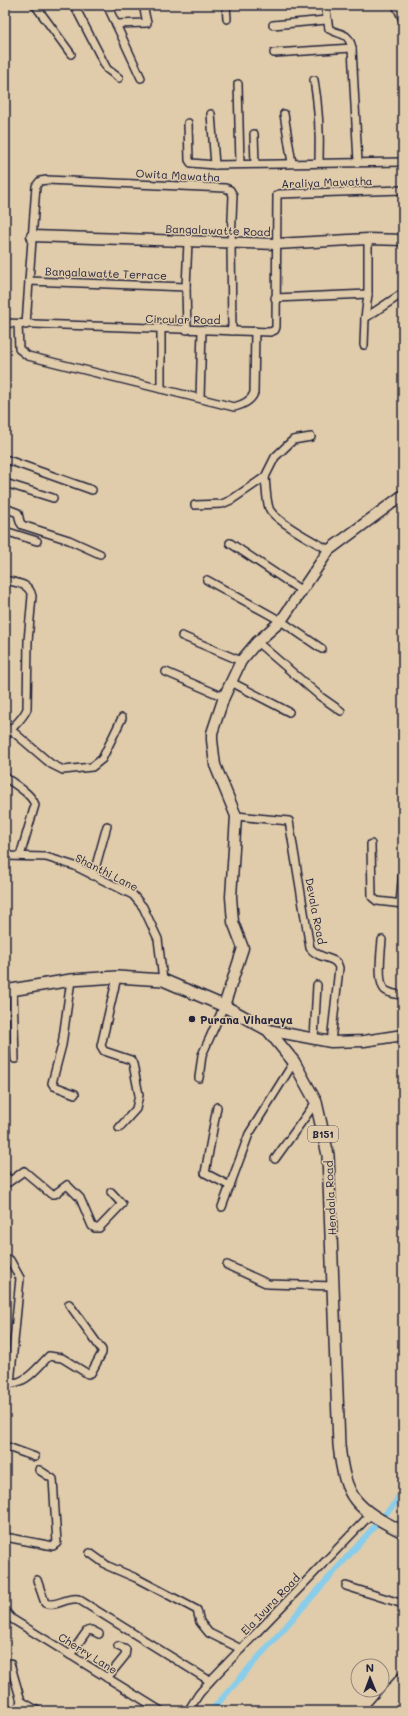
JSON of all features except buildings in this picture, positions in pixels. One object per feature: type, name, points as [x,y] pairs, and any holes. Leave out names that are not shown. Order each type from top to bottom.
[{"type":"highway","points":[[375,1711],[403,1679]]},
{"type":"highway","points":[[389,1711],[403,1694]]},
{"type":"main road","name":"Hendala Road","points":[[9,991],[71,980],[117,977],[163,980],[224,1006],[268,1030],[294,1062],[316,1102],[328,1155],[339,1445],[342,1470],[350,1492],[359,1506],[372,1516],[403,1532]]},
{"type":"street","points":[[35,5],[71,54]]},
{"type":"street","points":[[74,5],[107,69],[119,78]]},
{"type":"street","points":[[107,5],[141,78]]},
{"type":"street","points":[[116,24],[147,23],[143,5]]},
{"type":"street","points":[[226,5],[227,19]]},
{"type":"street","points":[[326,5],[326,20],[329,29],[350,39],[352,48],[358,162]]},
{"type":"street","points":[[396,5],[403,20]]},
{"type":"street","points":[[273,25],[326,20]]},
{"type":"street","points":[[274,53],[352,48]]},
{"type":"street","points":[[314,80],[318,102],[319,162]]},
{"type":"street","points":[[238,84],[240,164]]},
{"type":"street","points":[[211,114],[215,165]]},
{"type":"street","points":[[284,114],[292,163]]},
{"type":"street","points":[[188,123],[189,160],[191,163],[215,165],[255,163],[403,162]]},
{"type":"street","points":[[254,134],[255,163]]},
{"type":"street","name":"Owita Mawatha","points":[[32,236],[36,186],[40,181],[47,180],[226,188],[230,190],[233,195],[231,242],[232,331]]},
{"type":"street","name":"Araliya Mawatha","points":[[276,244],[276,198],[279,194],[403,190]]},
{"type":"street","name":"Bangalawatte Road","points":[[32,236],[276,244],[368,239],[403,240]]},
{"type":"street","name":"Bangalawatte Terrace","points":[[32,236],[29,281],[186,287]]},
{"type":"street","points":[[364,345],[368,294],[368,239]]},
{"type":"street","points":[[187,330],[186,287],[188,242]]},
{"type":"street","name":"Circular Road","points":[[5,323],[26,325],[270,332],[275,330],[276,244]]},
{"type":"street","points":[[26,325],[29,281]]},
{"type":"street","points":[[365,318],[403,293]]},
{"type":"street","points":[[275,298],[368,294]]},
{"type":"street","points":[[18,324],[19,349],[28,356],[234,407],[243,404],[252,397],[254,393],[254,331]]},
{"type":"street","points":[[161,329],[161,389]]},
{"type":"street","points":[[200,398],[202,330]]},
{"type":"street","points":[[195,505],[222,504],[230,500],[265,477],[275,457],[293,440],[310,437]]},
{"type":"street","points":[[5,459],[92,490]]},
{"type":"street","points":[[265,477],[269,508],[273,514],[294,530],[329,550]]},
{"type":"street","points":[[5,483],[53,498]]},
{"type":"street","points":[[199,1078],[202,1056],[224,1006],[243,948],[233,922],[231,897],[236,816],[215,765],[212,740],[212,733],[224,697],[241,661],[257,642],[281,622],[329,550],[403,495]]},
{"type":"street","points":[[5,508],[18,513],[22,525],[69,540],[100,554]]},
{"type":"street","points":[[5,531],[37,541]]},
{"type":"street","points":[[230,543],[302,591]]},
{"type":"street","points":[[5,580],[27,586],[31,590],[32,596],[28,641],[27,709],[23,718],[10,729],[5,737]]},
{"type":"street","points":[[207,580],[281,622],[322,649]]},
{"type":"street","points":[[182,636],[241,661]]},
{"type":"street","points":[[257,642],[321,697],[341,711]]},
{"type":"street","points":[[166,672],[224,697]]},
{"type":"street","points":[[231,682],[289,712]]},
{"type":"street","points":[[10,729],[56,767],[63,770],[92,767],[102,759],[122,718]]},
{"type":"street","points":[[5,777],[29,796],[35,805],[20,856]]},
{"type":"street","name":"Devala Road","points":[[236,816],[288,821],[310,948],[314,954],[335,960],[338,963],[339,968],[331,1042]]},
{"type":"street","points":[[93,876],[107,826]]},
{"type":"street","points":[[371,844],[372,896],[377,901],[402,904],[403,870]]},
{"type":"street","name":"Shanthi Lane","points":[[5,856],[46,857],[75,866],[133,895],[143,907],[158,939],[163,980]]},
{"type":"street","points":[[382,940],[382,986],[385,990],[391,993],[403,996]]},
{"type":"street","points":[[117,977],[101,1046],[104,1051],[131,1060],[139,1095],[136,1109],[119,1128]]},
{"type":"street","points":[[71,980],[62,1045],[52,1081],[54,1086],[75,1094]]},
{"type":"street","points":[[314,1039],[317,985]]},
{"type":"street","points":[[9,991],[15,1059]]},
{"type":"street","points":[[268,1030],[331,1042],[364,1041],[403,1035]]},
{"type":"street","points":[[222,1207],[249,1134],[294,1062]]},
{"type":"street","points":[[275,1159],[316,1102]]},
{"type":"street","points":[[217,1107],[205,1173],[230,1186]]},
{"type":"street","points":[[5,1174],[10,1182],[24,1171],[51,1194],[55,1194],[67,1185],[80,1198],[92,1226],[96,1228],[99,1228],[122,1204],[111,1192]]},
{"type":"street","points":[[5,1262],[10,1260],[20,1278],[8,1383],[23,1382],[49,1356],[62,1358],[84,1373],[91,1373],[102,1353],[102,1350],[69,1304]]},
{"type":"street","points":[[227,1265],[268,1284],[334,1286]]},
{"type":"street","points":[[5,1446],[35,1457]]},
{"type":"street","points":[[5,1537],[46,1546],[53,1546],[57,1543],[54,1479],[39,1470]]},
{"type":"street","name":"Ela Ivura Road","points":[[188,1711],[210,1681],[372,1516]]},
{"type":"street","points":[[90,1553],[108,1566],[136,1578],[197,1610],[200,1622],[209,1633],[241,1649]]},
{"type":"street","points":[[37,1580],[45,1603],[53,1605],[68,1599],[78,1599],[210,1681]]},
{"type":"street","points":[[346,1586],[403,1604]]},
{"type":"street","name":"Cherry Lane","points":[[5,1611],[12,1619],[161,1711]]},
{"type":"street","points":[[70,1655],[87,1631],[91,1630],[99,1634]]},
{"type":"street","points":[[107,1678],[125,1656],[126,1650],[118,1646]]},
{"type":"street","points":[[10,1663],[21,1702],[18,1711]]},
{"type":"street","points":[[21,1702],[38,1711]]},
{"type":"waterway","points":[[211,1711],[396,1502],[403,1486]]},
{"type":"place","name":"Purana Viharaya","points":[[192,1019]]}]
